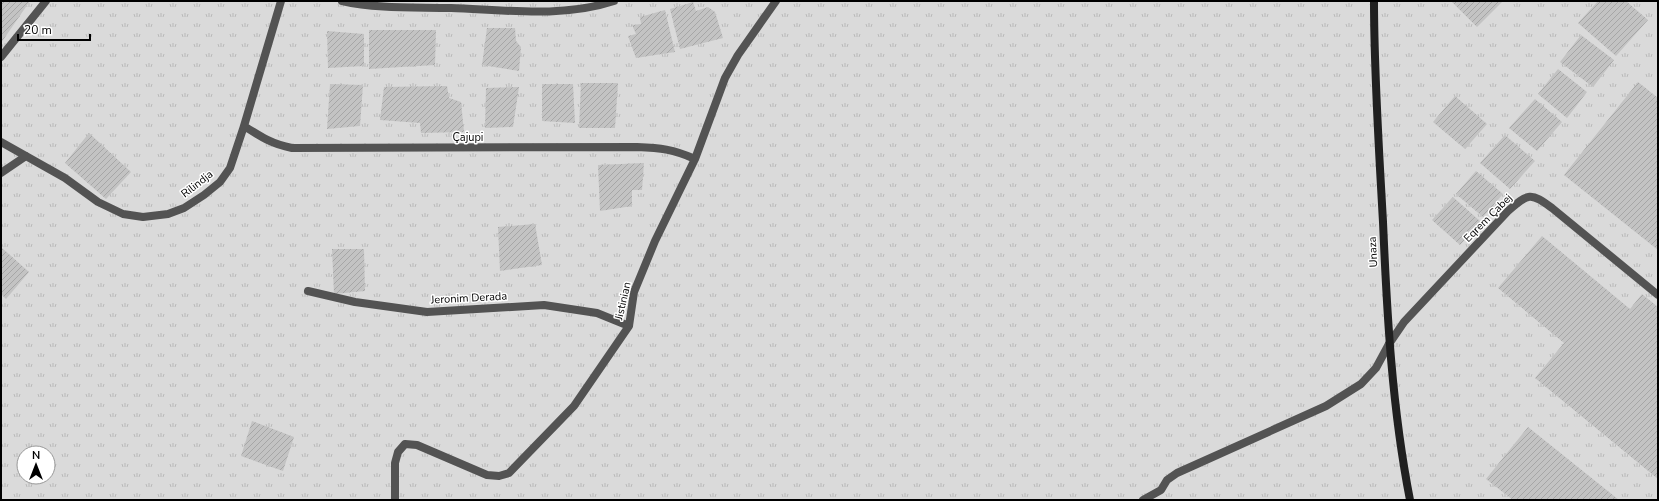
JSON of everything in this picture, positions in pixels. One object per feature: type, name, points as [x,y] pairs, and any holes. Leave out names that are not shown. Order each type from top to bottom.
[{"type":"main road","name":"Unaza","points":[[1374,1],[1374,50],[1389,344],[1395,406],[1410,500]]},
{"type":"street","points":[[1,56],[46,1]]},
{"type":"street","name":"Rilindja","points":[[1,142],[65,178],[98,202],[123,214],[143,217],[168,214],[184,208],[220,182],[230,168],[282,1]]},
{"type":"street","points":[[342,1],[384,7],[568,11],[600,6],[614,1]]},
{"type":"street","name":"Jistinian","points":[[395,500],[395,463],[398,452],[405,444],[417,445],[487,475],[499,476],[510,473],[574,406],[630,326],[634,292],[655,241],[695,159],[725,78],[741,49],[776,1]]},
{"type":"street","name":"Çajupi","points":[[244,126],[276,145],[292,148],[637,147],[662,148],[679,151],[695,159]]},
{"type":"street","points":[[1,173],[26,156]]},
{"type":"street","name":"Eqrem Çabej","points":[[1143,500],[1161,490],[1167,480],[1177,473],[1326,406],[1361,384],[1376,368],[1389,344],[1404,322],[1508,211],[1520,200],[1528,196],[1539,198],[1658,295]]},
{"type":"street","name":"Jeronim Derada","points":[[308,292],[355,302],[427,312],[544,305],[597,313],[630,326]]},
{"type":"green space","points":[[1,1],[1658,1],[1658,500],[1,500]]},
{"type":"building","points":[[1,1],[30,1],[1,43]]},
{"type":"building","points":[[1451,1],[1503,1],[1477,27]]},
{"type":"building","points":[[1598,1],[1626,1],[1648,20],[1616,56],[1578,23]]},
{"type":"building","points":[[693,2],[696,11],[708,7],[715,12],[723,38],[680,49],[670,9]]},
{"type":"building","points":[[665,10],[675,52],[636,58],[628,36],[636,34],[632,25],[641,24],[640,17]]},
{"type":"building","points":[[487,28],[515,28],[516,41],[521,47],[519,71],[482,65]]},
{"type":"building","points":[[369,30],[436,30],[435,65],[369,69]]},
{"type":"building","points":[[327,31],[364,34],[364,66],[328,68]]},
{"type":"building","points":[[1581,35],[1614,60],[1593,87],[1560,62]]},
{"type":"building","points":[[1558,69],[1587,92],[1567,118],[1538,94]]},
{"type":"building","points":[[1638,82],[1658,98],[1658,250],[1564,175]]},
{"type":"building","points":[[581,83],[618,83],[615,128],[579,128]]},
{"type":"building","points":[[330,84],[363,85],[360,126],[327,129]]},
{"type":"building","points":[[542,84],[573,84],[575,123],[542,121]]},
{"type":"building","points":[[447,86],[449,98],[461,102],[464,132],[421,133],[420,123],[380,120],[384,87]]},
{"type":"building","points":[[519,87],[513,127],[485,128],[486,88]]},
{"type":"building","points":[[1455,96],[1487,124],[1465,149],[1433,122]]},
{"type":"building","points":[[1535,99],[1562,122],[1537,151],[1509,128]]},
{"type":"building","points":[[89,133],[131,172],[106,199],[65,163]]},
{"type":"building","points":[[1505,135],[1535,161],[1510,189],[1480,163]]},
{"type":"building","points":[[644,163],[642,190],[632,190],[632,206],[600,211],[598,165]]},
{"type":"building","points":[[1476,171],[1503,194],[1483,217],[1456,194]]},
{"type":"building","points":[[1453,197],[1481,222],[1460,245],[1432,220]]},
{"type":"building","points":[[535,224],[542,265],[500,271],[498,227]]},
{"type":"building","points":[[1542,236],[1630,309],[1642,294],[1658,307],[1658,479],[1535,378],[1564,343],[1498,288]]},
{"type":"building","points":[[1,247],[29,272],[6,299],[1,294]]},
{"type":"building","points":[[332,249],[364,249],[365,291],[334,294]]},
{"type":"building","points":[[252,421],[294,437],[283,471],[241,456]]},
{"type":"building","points":[[1528,427],[1619,500],[1513,500],[1486,479]]}]
